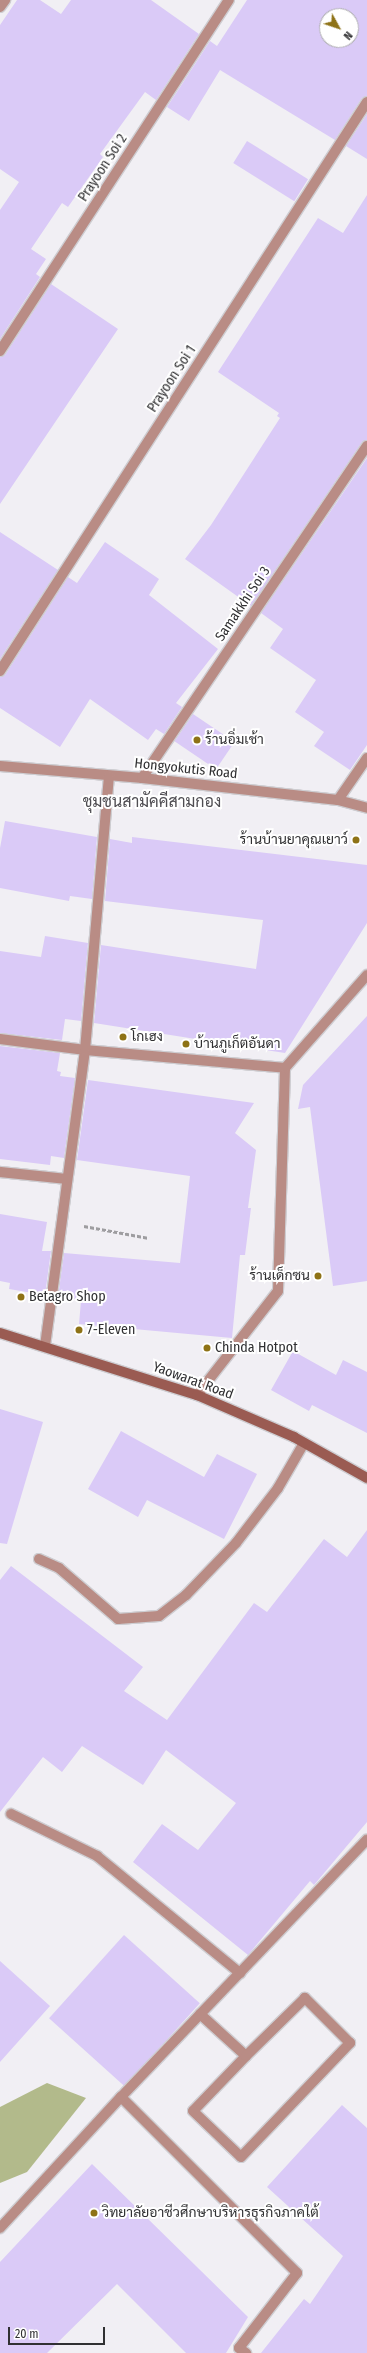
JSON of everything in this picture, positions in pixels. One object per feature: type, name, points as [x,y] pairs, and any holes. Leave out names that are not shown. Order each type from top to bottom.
[{"type":"main road","name":"Yaowarat Road","points":[[0,1333],[197,1395],[304,1443],[367,1478]]},
{"type":"street","points":[[0,7],[5,0]]},
{"type":"street","name":"Prayoon Soi 2","points":[[0,351],[229,0]]},
{"type":"street","name":"Prayoon Soi 1","points":[[0,671],[367,102]]},
{"type":"street","name":"Samakkhi Soi 3","points":[[142,778],[367,446]]},
{"type":"street","points":[[338,800],[367,758]]},
{"type":"street","name":"Hongyokutis Road","points":[[0,766],[142,778],[338,800],[367,808]]},
{"type":"street","points":[[45,1346],[85,1050],[109,776]]},
{"type":"street","points":[[197,1395],[278,1290],[285,1068],[367,975]]},
{"type":"street","points":[[0,1039],[85,1050],[285,1068]]},
{"type":"street","points":[[0,1172],[67,1179]]},
{"type":"street","points":[[39,1559],[59,1568],[118,1619],[159,1616],[186,1595],[236,1542],[278,1488],[304,1443]]},
{"type":"street","points":[[11,1814],[97,1856],[240,1973]]},
{"type":"street","points":[[0,2228],[121,2097],[367,1840]]},
{"type":"street","points":[[305,1998],[350,2043],[242,2157],[193,2111],[246,2056],[305,1998]]},
{"type":"street","points":[[200,2014],[246,2056]]},
{"type":"street","points":[[121,2097],[297,2273],[240,2351]]},
{"type":"path","points":[[62,1222],[149,1238]]},
{"type":"green space","points":[[47,2083],[86,2098],[27,2172],[0,2183],[0,2107]]},
{"type":"building","points":[[17,0],[40,0],[61,14],[71,0],[151,0],[199,34],[156,100],[145,92],[100,154],[103,157],[68,207],[62,203],[31,249],[46,259],[36,274],[40,277],[0,339],[0,210],[19,182],[0,169],[0,25]]},
{"type":"building","points":[[247,0],[367,0],[367,96],[362,98],[335,140],[220,70],[189,121],[167,107],[210,41],[217,46]]},
{"type":"building","points":[[367,114],[367,159],[346,146]]},
{"type":"building","points":[[247,141],[308,179],[294,201],[233,163]]},
{"type":"building","points":[[367,195],[367,440],[362,442],[251,606],[185,559],[211,525],[280,418],[277,416],[279,413],[218,372],[318,218],[343,233]]},
{"type":"building","points":[[51,284],[118,329],[0,504],[0,357],[5,355]]},
{"type":"building","points":[[367,458],[367,745],[350,770],[314,746],[324,732],[295,712],[316,680],[270,648],[283,629],[261,613]]},
{"type":"building","points":[[0,532],[58,570],[0,659]]},
{"type":"building","points":[[105,542],[159,579],[149,595],[218,649],[176,703],[182,707],[164,734],[156,729],[148,740],[90,699],[60,747],[0,708],[0,677],[5,675],[68,577],[77,583]]},
{"type":"building","points":[[193,714],[234,742],[216,769],[175,741]]},
{"type":"building","points":[[5,821],[97,837],[92,899],[70,896],[69,901],[0,888],[0,848]]},
{"type":"building","points":[[132,837],[367,865],[367,923],[285,1053],[94,1023],[101,945],[256,969],[263,920],[105,901],[110,839],[132,843]]},
{"type":"building","points":[[45,936],[88,943],[81,1021],[65,1019],[62,1040],[0,1033],[0,951],[41,957]]},
{"type":"building","points":[[367,1016],[367,1281],[333,1286],[310,1107],[298,1109],[303,1085]]},
{"type":"building","points":[[0,1046],[60,1053],[57,1071],[61,1072],[60,1076],[75,1078],[64,1158],[51,1156],[50,1165],[0,1159]]},
{"type":"building","points":[[88,1080],[254,1103],[235,1133],[256,1150],[248,1208],[251,1208],[245,1255],[240,1255],[232,1338],[79,1324],[81,1301],[58,1297],[64,1253],[180,1263],[190,1176],[77,1160]]},
{"type":"building","points":[[0,1214],[47,1222],[42,1251],[51,1251],[45,1295],[9,1289],[10,1283],[0,1281]]},
{"type":"building","points":[[293,1351],[336,1375],[343,1360],[367,1372],[367,1433],[312,1405],[309,1411],[271,1390]]},
{"type":"building","points":[[0,1409],[43,1422],[7,1544],[0,1543]]},
{"type":"building","points":[[121,1431],[204,1477],[217,1454],[257,1474],[224,1539],[147,1500],[138,1517],[88,1489]]},
{"type":"building","points":[[367,1530],[367,1822],[314,1885],[310,1881],[248,1955],[133,1862],[162,1824],[198,1850],[236,1803],[166,1750],[143,1785],[82,1746],[62,1772],[43,1757],[0,1812],[0,1580],[11,1566],[143,1667],[124,1691],[167,1720],[254,1603],[267,1612],[324,1539],[347,1557]]},
{"type":"building","points":[[124,1935],[200,2003],[125,2086],[49,2018]]},
{"type":"building","points":[[0,1961],[50,2006],[0,2062]]},
{"type":"building","points":[[342,2105],[367,2128],[367,2353],[261,2353],[304,2299],[310,2304],[343,2256],[267,2187]]},
{"type":"building","name":"วิทยาลัยอาชีวศึกษาบริหารธุรกิจภาคใต้","points":[[92,2164],[248,2317],[226,2353],[186,2353],[117,2284],[47,2353],[0,2353],[0,2262]]},
{"type":"place","name":"ร้านอิ่มเช้า","points":[[197,740]]},
{"type":"place","name":"ร้านบ้านยาคุณเยาว์","points":[[356,840]]},
{"type":"place","name":"โกเฮง","points":[[123,1037]]},
{"type":"place","name":"บ้านภูเก็ตอันดา","points":[[186,1044]]},
{"type":"place","name":"ร้านเด็กซน","points":[[318,1276]]},
{"type":"place","name":"Betagro Shop","points":[[21,1297]]},
{"type":"place","name":"7-Eleven","points":[[79,1330]]},
{"type":"place","name":"Chinda Hotpot","points":[[207,1348]]},
{"type":"place","name":"วิทยาลัยอาชีวศึกษาบริหารธุรกิจภาคใต้","points":[[94,2213]]},
{"type":"district","name":"ชุมชนสามัคคีสามกอง","points":[[152,802]]}]
